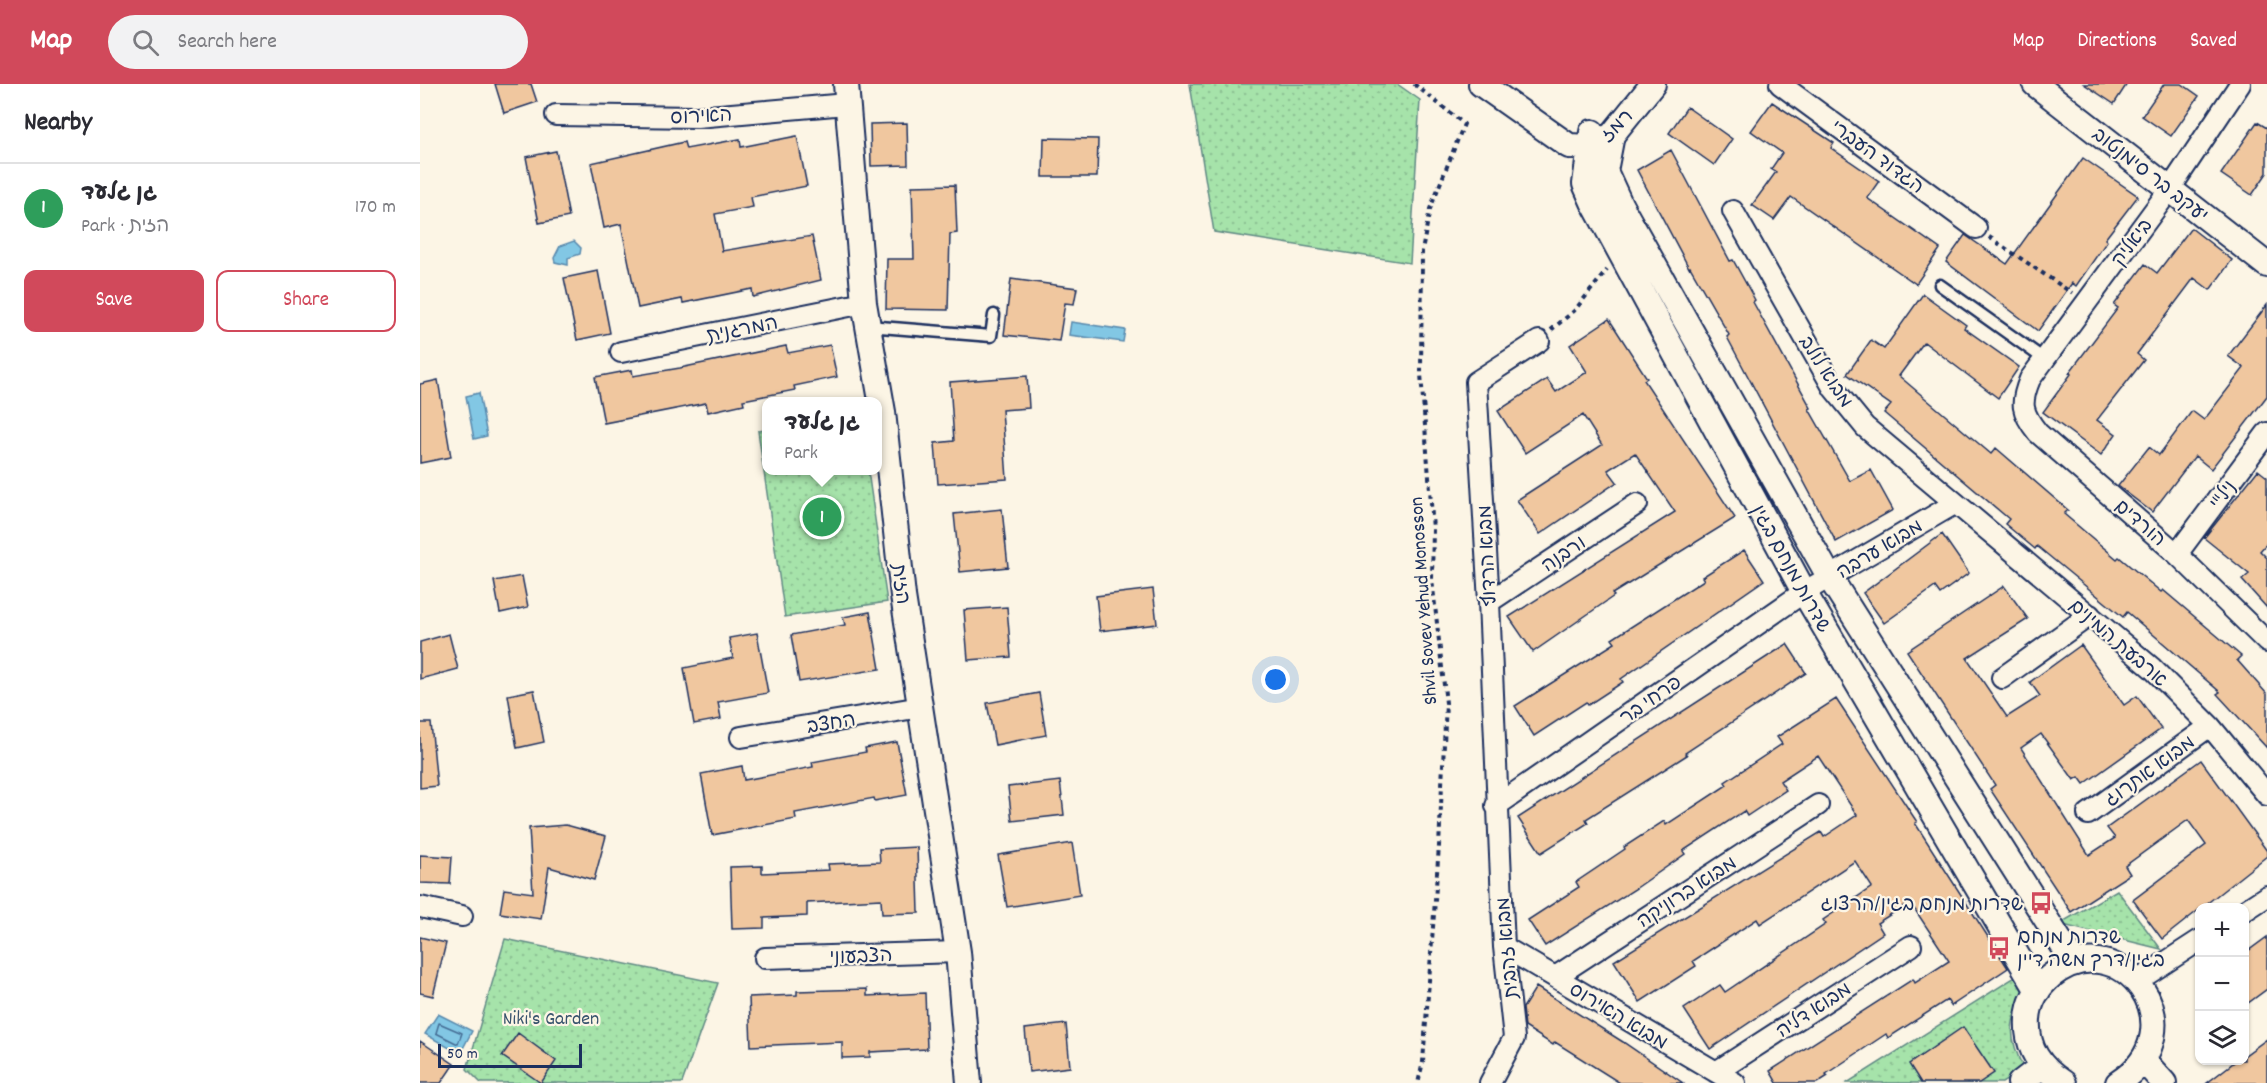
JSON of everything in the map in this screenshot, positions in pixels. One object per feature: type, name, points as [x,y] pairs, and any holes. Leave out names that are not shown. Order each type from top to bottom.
[{"type":"street","name":"רמז","points":[[1481,84],[1543,130],[1598,138]]},
{"type":"street","name":"רמז","points":[[1598,138],[1602,124],[1634,84]]},
{"type":"street","name":"רמז","points":[[1598,138],[1653,84]]},
{"type":"street","name":"הגדוד העברי","points":[[1780,84],[1976,228]]},
{"type":"street","name":"יעקב בר סימנטוב","points":[[2035,84],[2267,265]]},
{"type":"street","name":"ביאליק","points":[[2022,400],[2030,379],[2170,189],[2240,84]]},
{"type":"street","name":"האירוס","points":[[556,115],[697,117],[846,94]]},
{"type":"street","name":"הזית","points":[[846,94],[866,314],[880,397]]},
{"type":"street","name":"שדרות מנחם בגין","points":[[1598,138],[1585,184],[1623,258],[1804,592],[2038,991]]},
{"type":"street","name":"שדרות מנחם בגין","points":[[1598,138],[1610,184],[1830,578],[2074,963]]},
{"type":"street","name":"מבוא לולב","points":[[1733,211],[1834,389],[1865,427],[1954,504]]},
{"type":"street","name":"המרגנית","points":[[621,352],[866,314]]},
{"type":"street","name":"מבוא הרדוף","points":[[1496,806],[1489,602],[1476,382],[1539,341]]},
{"type":"street","name":"הורדים","points":[[2022,400],[2027,420],[2038,433],[2177,554],[2267,642]]},
{"type":"street","name":"הזית","points":[[882,412],[903,596],[958,952],[969,1083]]},
{"type":"street","name":"ניל\"י","points":[[2177,554],[2265,443]]},
{"type":"street","name":"ורבנה","points":[[1489,602],[1637,504]]},
{"type":"street","name":"מבוא ערבה","points":[[1804,592],[1954,504]]},
{"type":"street","name":"ארבעת המינים","points":[[1954,504],[2152,668],[2210,726],[2267,795]]},
{"type":"street","name":"פרחי בר","points":[[1496,806],[1804,592]]},
{"type":"street","points":[[2002,678],[2090,615]]},
{"type":"street","name":"החצב","points":[[741,737],[921,707]]},
{"type":"street","name":"מבוא אתרוג","points":[[2088,814],[2210,726]]},
{"type":"street","name":"מבוא ברוניקה","points":[[1555,977],[1818,805]]},
{"type":"street","name":"מבוא זהבית","points":[[1490,1083],[1514,1038],[1504,947],[1496,806]]},
{"type":"street","points":[[2249,908],[2267,896]]},
{"type":"street","points":[[420,907],[462,916]]},
{"type":"street","points":[[2138,981],[2195,943]]},
{"type":"street","name":"מבוא דליה","points":[[1716,1072],[1911,946]]},
{"type":"street","name":"מבוא האירוס","points":[[1504,947],[1735,1083]]},
{"type":"street","name":"הצבעוני","points":[[765,958],[958,952]]},
{"type":"street","points":[[2064,1083],[2042,1066],[2031,1047],[2027,1030],[2028,1012],[2038,991],[2058,970],[2074,963],[2091,961],[2108,963],[2124,970],[2138,981],[2150,999],[2155,1020],[2153,1041],[2144,1061],[2132,1074],[2118,1083]]},
{"type":"street","points":[[2144,1061],[2164,1083]]},
{"type":"street","points":[[2020,1083],[2042,1066]]},
{"type":"lane","points":[[1940,285],[2044,359]]},
{"type":"lane","points":[[866,314],[991,336],[994,315]]},
{"type":"path","name":"Shvil Sovev Yehud Monosson","points":[[1414,84],[1464,124],[1430,209],[1422,251],[1421,374],[1432,529],[1432,579],[1446,703],[1439,857],[1423,1062],[1418,1083]]},
{"type":"path","points":[[1976,228],[2086,303]]},
{"type":"path","points":[[1539,341],[1574,311],[1612,265],[1623,258]]},
{"type":"green space","points":[[1190,84],[1397,84],[1420,100],[1410,263],[1214,232]]},
{"type":"green space","points":[[762,430],[762,459],[758,431]]},
{"type":"green space","points":[[764,475],[869,475],[887,602],[785,617]]},
{"type":"green space","points":[[2117,890],[2161,949],[2059,924]]},
{"type":"green space","name":"Niki's Garden","points":[[505,939],[718,983],[682,1083],[481,1083],[467,1069]]},
{"type":"green space","points":[[2023,972],[2031,984],[2018,1006],[2012,1025],[2014,1045],[2024,1069],[2002,1083],[1847,1083]]},
{"type":"water","points":[[574,241],[581,248],[580,254],[568,258],[568,265],[555,262],[554,258],[560,246]]},
{"type":"water","points":[[1071,322],[1125,330],[1123,342],[1069,335]]},
{"type":"water","points":[[479,393],[487,436],[474,439],[466,396]]},
{"type":"water","points":[[438,1014],[472,1031],[460,1054],[425,1034]]},
{"type":"building","points":[[495,84],[531,84],[537,102],[504,113]]},
{"type":"building","points":[[2084,84],[2127,84],[2114,104]]},
{"type":"building","points":[[2164,84],[2182,84],[2199,96],[2171,136],[2142,116]]},
{"type":"building","points":[[1772,102],[1834,143],[1831,148],[1879,181],[1867,198],[1940,249],[1916,284],[1791,197],[1774,220],[1752,205],[1776,172],[1771,169],[1782,153],[1751,131]]},
{"type":"building","points":[[1687,107],[1732,139],[1714,165],[1669,133]]},
{"type":"building","points":[[2257,122],[2267,128],[2267,173],[2252,195],[2221,174]]},
{"type":"building","points":[[907,123],[908,165],[871,166],[870,124]]},
{"type":"building","points":[[797,136],[807,186],[751,197],[753,207],[715,214],[722,251],[812,236],[821,280],[753,297],[752,289],[683,303],[682,299],[638,308],[621,224],[604,228],[591,163],[684,142],[686,149],[740,139],[741,147]]},
{"type":"building","points":[[1044,138],[1098,139],[1097,177],[1043,177]]},
{"type":"building","points":[[1671,150],[1730,261],[1733,260],[1755,300],[1753,302],[1811,408],[1809,409],[1850,481],[1871,470],[1893,510],[1836,542],[1727,337],[1729,335],[1689,268],[1637,170]]},
{"type":"building","points":[[556,151],[569,217],[539,223],[526,157]]},
{"type":"building","points":[[2083,158],[2138,196],[2105,239],[2107,241],[2076,286],[2072,283],[2038,331],[1946,262],[1965,235],[2007,264]]},
{"type":"building","points":[[955,185],[957,233],[950,234],[948,310],[886,309],[887,259],[914,259],[912,186]]},
{"type":"building","points":[[2191,228],[2232,260],[2210,290],[2194,278],[2137,354],[2144,360],[2097,420],[2116,434],[2101,455],[2043,412],[2118,308],[2114,305],[2145,264],[2157,273]]},
{"type":"building","points":[[598,271],[610,333],[577,340],[564,278]]},
{"type":"building","points":[[1011,279],[1077,288],[1074,304],[1065,303],[1059,341],[1004,335]]},
{"type":"building","points":[[1923,294],[1966,325],[1964,328],[2019,367],[1998,398],[1924,342],[1899,376],[1991,454],[1996,448],[2068,510],[2064,514],[2117,559],[2119,557],[2161,592],[2163,590],[2241,656],[2237,660],[2267,694],[2267,748],[2217,694],[2220,692],[2127,612],[2123,617],[2037,546],[2035,549],[2005,524],[2009,519],[1884,413],[1891,405],[1847,374],[1871,340],[1884,349]]},
{"type":"building","points":[[2267,305],[2267,396],[2211,469],[2195,456],[2152,512],[2118,486],[2149,447],[2159,455],[2192,411],[2204,420],[2244,368],[2228,356]]},
{"type":"building","points":[[1609,319],[1647,378],[1644,380],[1735,518],[1612,594],[1614,596],[1533,652],[1509,617],[1675,512],[1635,453],[1608,470],[1617,482],[1540,534],[1517,500],[1602,445],[1583,415],[1525,453],[1498,411],[1547,379],[1556,392],[1587,372],[1570,345]]},
{"type":"building","points":[[830,345],[837,377],[794,386],[795,390],[743,400],[744,404],[708,412],[706,403],[604,423],[595,377],[632,370],[633,376],[786,346],[788,353]]},
{"type":"building","points":[[1027,376],[1029,408],[1002,410],[1007,479],[938,484],[935,443],[954,441],[950,382]]},
{"type":"building","points":[[438,380],[451,457],[420,463],[420,384]]},
{"type":"building","points":[[2258,470],[2267,477],[2267,543],[2260,551],[2267,558],[2267,608],[2242,580],[2249,574],[2204,538]]},
{"type":"building","points":[[1002,509],[1008,567],[960,572],[954,514]]},
{"type":"building","points":[[1942,534],[1969,573],[1940,594],[1935,587],[1884,623],[1863,593]]},
{"type":"building","points":[[1744,550],[1764,580],[1621,679],[1623,682],[1588,705],[1586,702],[1534,736],[1515,706],[1615,643],[1612,639],[1704,580],[1702,577]]},
{"type":"building","points":[[522,576],[528,607],[500,613],[494,581]]},
{"type":"building","points":[[2004,586],[2028,619],[1967,658],[2007,717],[2040,696],[2030,682],[2081,645],[2124,705],[2137,696],[2161,729],[2084,784],[2079,777],[2074,780],[2041,734],[2021,748],[2089,855],[2115,838],[2107,828],[2201,760],[2267,851],[2267,856],[2208,903],[2195,903],[2195,913],[2162,939],[2133,900],[2206,845],[2188,820],[2125,866],[2130,874],[2071,912],[1990,789],[1995,785],[1907,651]]},
{"type":"building","points":[[1153,589],[1157,624],[1100,631],[1096,596]]},
{"type":"building","points":[[1007,607],[1011,657],[968,660],[964,610]]},
{"type":"building","points":[[870,612],[880,669],[799,682],[791,635],[845,625],[843,617]]},
{"type":"building","points":[[757,633],[768,693],[718,702],[721,719],[694,724],[684,668],[733,658],[729,638]]},
{"type":"building","points":[[449,634],[458,669],[420,679],[420,642]]},
{"type":"building","points":[[1787,644],[1806,673],[1685,753],[1687,755],[1586,819],[1588,823],[1541,853],[1518,818]]},
{"type":"building","points":[[534,690],[544,742],[517,748],[508,695]]},
{"type":"building","points":[[1039,693],[1046,735],[995,745],[987,703]]},
{"type":"building","points":[[1836,699],[1917,822],[1915,823],[2008,968],[1951,1006],[1947,1000],[1888,1038],[1886,1034],[1826,1074],[1828,1076],[1817,1083],[1777,1083],[1770,1071],[1913,979],[1915,983],[1949,961],[1910,902],[1877,923],[1883,933],[1710,1049],[1684,1009],[1720,985],[1725,992],[1826,924],[1823,920],[1872,887],[1855,861],[1760,924],[1757,919],[1693,961],[1696,966],[1640,1002],[1614,961],[1821,832],[1824,837],[1857,815],[1818,756],[1780,781],[1786,790],[1747,816],[1744,811],[1683,851],[1685,854],[1635,889],[1545,946],[1528,920],[1579,887],[1576,882],[1625,849],[1624,847],[1664,821],[1666,825],[1727,785],[1725,782],[1782,744],[1777,737]]},
{"type":"building","points":[[420,723],[431,723],[437,786],[420,788]]},
{"type":"building","points":[[897,742],[907,795],[875,801],[874,798],[795,813],[796,819],[712,835],[701,774],[742,766],[744,780],[813,767],[812,762],[866,752],[865,748]]},
{"type":"building","points":[[1060,781],[1064,815],[1012,821],[1008,787]]},
{"type":"building","points":[[566,825],[606,836],[594,880],[549,867],[541,919],[500,913],[504,889],[533,893],[529,828]]},
{"type":"building","points":[[1072,843],[1080,895],[1007,907],[998,855]]},
{"type":"building","points":[[917,847],[919,913],[882,914],[881,899],[807,903],[807,916],[764,918],[764,928],[732,929],[730,867],[762,866],[762,873],[829,870],[828,864],[880,862],[879,849]]},
{"type":"building","points":[[420,855],[452,857],[450,884],[420,883]]},
{"type":"building","points":[[420,937],[446,943],[433,996],[420,993]]},
{"type":"building","points":[[2267,937],[2267,989],[2249,1002],[2249,957],[2249,950]]},
{"type":"building","points":[[1536,987],[1683,1083],[1620,1083],[1555,1042],[1553,1045],[1525,1027],[1523,1008]]},
{"type":"building","points":[[867,989],[867,996],[925,993],[927,1049],[870,1052],[870,1057],[842,1058],[842,1042],[751,1046],[749,997],[797,995],[797,991]]},
{"type":"building","points":[[1066,1024],[1070,1067],[1029,1072],[1025,1029]]},
{"type":"building","points":[[1963,1027],[1994,1073],[1979,1083],[1921,1083],[1909,1064]]},
{"type":"building","points":[[518,1033],[556,1061],[541,1083],[502,1056]]},
{"type":"building","points":[[2267,1039],[2267,1083],[2207,1083],[2230,1065],[2249,1065],[2249,1052]]},
{"type":"building","points":[[420,1041],[454,1064],[441,1083],[420,1083]]},
{"type":"place","name":"גן גלעד","points":[[822,517]]},
{"type":"place","name":"שדרות מנחם בגין/הרצוג","points":[[2041,903]]},
{"type":"place","name":"שדרות מנחם בגין/דרך משה דיין","points":[[1999,948]]}]
